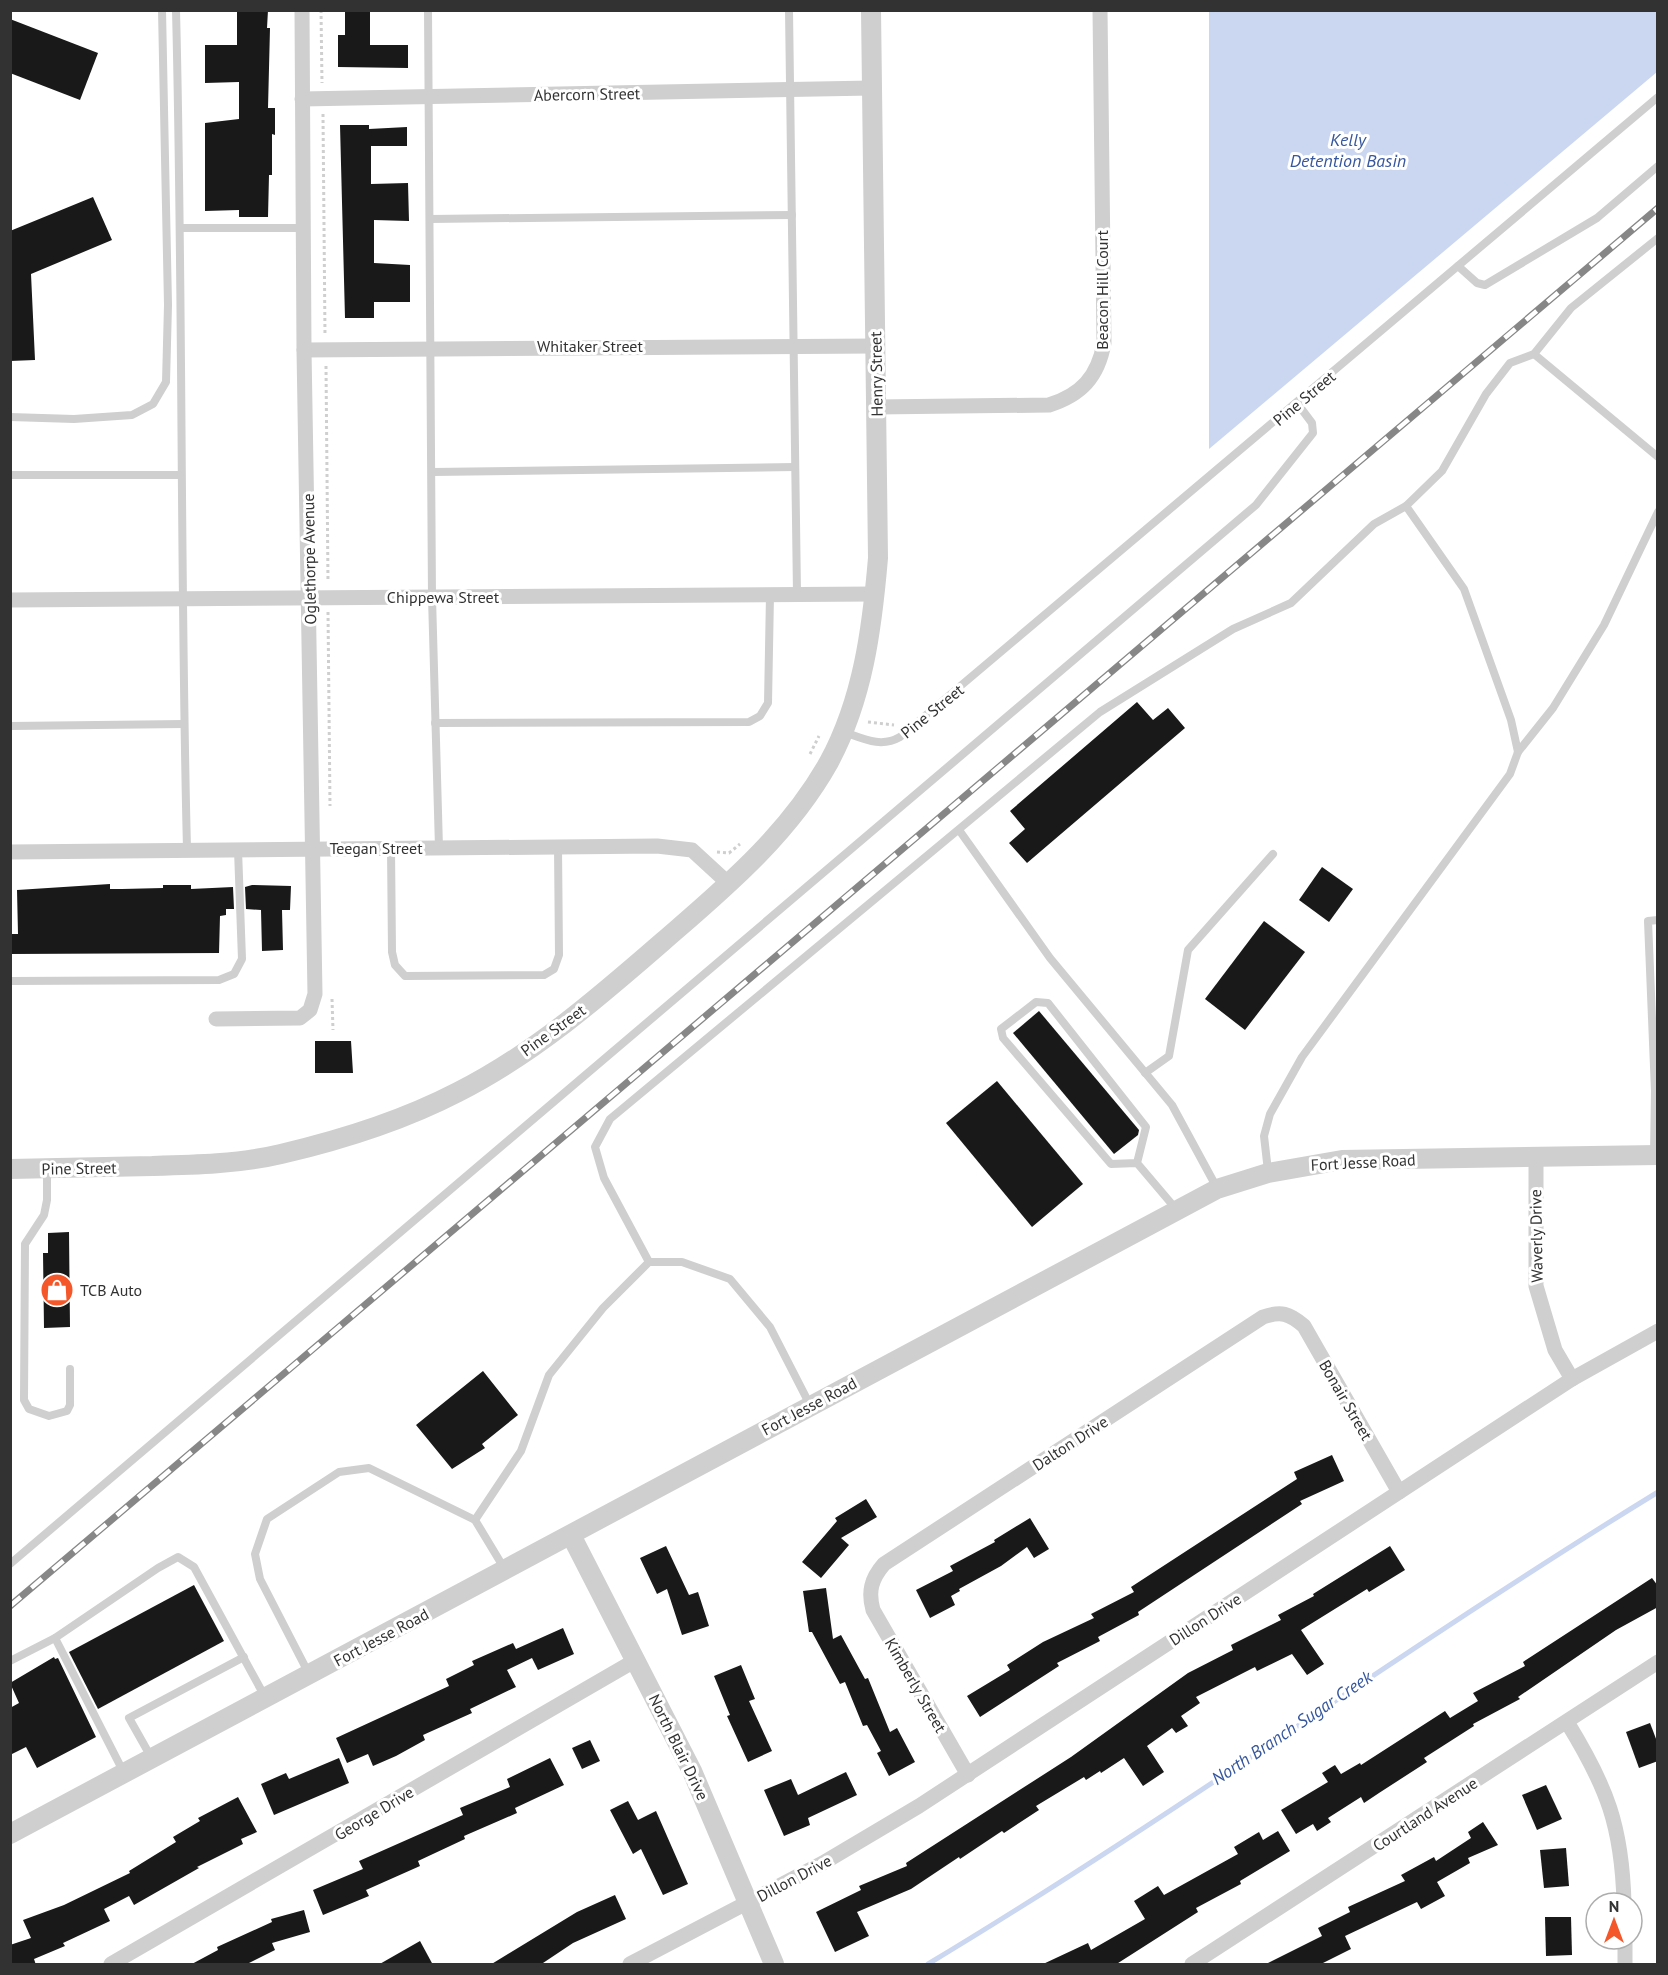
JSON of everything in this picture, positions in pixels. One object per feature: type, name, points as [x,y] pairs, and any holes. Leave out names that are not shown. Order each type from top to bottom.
[{"type":"street","name":"Oglethorpe Avenue","points":[[216,1019],[295,1018],[310,1010],[315,994],[304,350],[302,10]]},
{"type":"street","name":"Henry Street","points":[[843,732],[862,678],[878,558],[871,10]]},
{"type":"street","name":"Beacon Hill Court","points":[[876,407],[1049,405],[1074,394],[1093,376],[1101,361],[1104,343],[1100,10]]},
{"type":"street","name":"Abercorn Street","points":[[302,99],[872,88]]},
{"type":"street","name":"Whitaker Street","points":[[304,350],[432,347],[876,346]]},
{"type":"street","name":"Chippewa Street","points":[[10,600],[875,594]]},
{"type":"street","name":"Pine Street","points":[[10,1169],[183,1165],[278,1155],[357,1133],[405,1116],[459,1092],[554,1032],[729,884],[762,852],[800,806],[828,763],[843,732]]},
{"type":"street","name":"Teegan Street","points":[[10,852],[657,846],[692,850],[729,884]]},
{"type":"street","name":"Fort Jesse Road","points":[[10,1834],[1217,1189],[1268,1173],[1342,1160],[1656,1155]]},
{"type":"street","name":"Waverly Drive","points":[[1536,1156],[1536,1286],[1556,1350],[1572,1379]]},
{"type":"street","name":"Dalton Drive","points":[[870,1594],[876,1573],[884,1564],[1263,1317],[1276,1313],[1287,1314]]},
{"type":"street","name":"Bonair Street","points":[[1287,1314],[1304,1326],[1399,1492]]},
{"type":"street","name":"Dillon Drive","points":[[630,1965],[823,1863],[968,1775],[1572,1379],[1658,1331]]},
{"type":"street","name":"North Blair Drive","points":[[571,1535],[692,1771],[774,1965]]},
{"type":"street","name":"Kimberly Street","points":[[870,1594],[873,1610],[968,1775]]},
{"type":"street","name":"George Drive","points":[[111,1965],[636,1660]]},
{"type":"street","name":"Courtland Avenue","points":[[1192,1965],[1658,1662]]},
{"type":"street","points":[[1567,1722],[1593,1763],[1612,1809],[1622,1851],[1624,1891]]},
{"type":"lane","points":[[10,417],[74,419],[132,415],[153,404],[166,382],[168,305],[162,10]]},
{"type":"lane","points":[[176,10],[181,228],[181,599],[187,849]]},
{"type":"lane","points":[[428,10],[433,472],[432,597],[439,848]]},
{"type":"lane","points":[[789,10],[788,89],[797,594]]},
{"type":"lane","name":"Pine Street","points":[[843,732],[878,744],[890,743],[900,737],[1658,97]]},
{"type":"lane","points":[[1458,266],[1477,283],[1485,285],[1597,218],[1658,166]]},
{"type":"lane","points":[[430,219],[792,215]]},
{"type":"lane","points":[[181,228],[303,228]]},
{"type":"lane","points":[[648,1263],[604,1178],[595,1147],[610,1119],[1100,712],[1233,629],[1291,603],[1374,524],[1406,506],[1442,471],[1486,394],[1510,363],[1534,354],[1571,308],[1658,238]]},
{"type":"lane","points":[[1534,354],[1658,457]]},
{"type":"lane","points":[[10,1564],[1256,504],[1313,433],[1312,423],[1297,403]]},
{"type":"lane","points":[[433,472],[795,467]]},
{"type":"lane","points":[[10,475],[180,475]]},
{"type":"lane","points":[[1406,506],[1464,590],[1500,687],[1518,752]]},
{"type":"lane","points":[[1268,1173],[1264,1136],[1270,1114],[1302,1057],[1510,774],[1518,752],[1553,708],[1604,625],[1658,512]]},
{"type":"lane","points":[[435,723],[749,722],[760,716],[768,703],[770,596]]},
{"type":"lane","points":[[10,726],[183,724]]},
{"type":"lane","points":[[959,830],[1050,958],[1172,1106],[1217,1189]]},
{"type":"lane","points":[[391,848],[392,952],[395,965],[405,976],[543,975],[554,969],[559,955],[558,847]]},
{"type":"lane","points":[[10,981],[219,980],[234,974],[242,959],[238,850]]},
{"type":"lane","points":[[1145,1073],[1169,1056],[1188,950],[1273,854]]},
{"type":"lane","points":[[1656,1155],[1648,921],[1658,920]]},
{"type":"lane","points":[[1036,1002],[1048,1003],[1146,1127],[1137,1162],[1111,1164],[1003,1038],[1001,1029],[1036,1002]]},
{"type":"lane","points":[[1137,1162],[1176,1210]]},
{"type":"lane","points":[[47,1168],[47,1200],[44,1215],[25,1244],[24,1400],[29,1409],[49,1416],[67,1412],[70,1406],[70,1369]]},
{"type":"lane","points":[[475,1520],[521,1451],[549,1375],[603,1308],[648,1263],[682,1262],[730,1279],[770,1327],[810,1405]]},
{"type":"lane","points":[[310,1675],[260,1579],[255,1554],[267,1519],[339,1472],[369,1468],[475,1520],[505,1570]]},
{"type":"lane","points":[[10,1661],[55,1638],[158,1568],[178,1557],[194,1567],[266,1698]]},
{"type":"lane","points":[[55,1638],[124,1773]]},
{"type":"lane","points":[[152,1758],[129,1718],[244,1657]]},
{"type":"path","points":[[321,10],[322,77]]},
{"type":"path","points":[[322,113],[325,328]]},
{"type":"path","name":"Oglethorpe Avenue","points":[[326,364],[330,818]]},
{"type":"path","points":[[332,993],[333,1030]]},
{"type":"water","name":"Kelly Detention Basin","points":[[1209,11],[1657,11],[1657,72],[1209,449]]},
{"type":"building","points":[[237,10],[268,10],[267,28],[270,28],[268,108],[275,108],[275,135],[272,134],[272,175],[269,175],[268,217],[239,217],[239,210],[205,211],[205,123],[239,119],[239,82],[205,83],[205,45],[237,45]]},
{"type":"building","points":[[345,10],[370,10],[370,45],[408,45],[408,68],[338,67],[338,35],[345,35]]},
{"type":"building","points":[[10,19],[98,53],[80,100],[10,73]]},
{"type":"building","points":[[340,125],[369,125],[369,129],[407,127],[407,146],[371,146],[371,184],[408,183],[409,221],[374,220],[374,263],[410,265],[410,302],[374,302],[374,318],[345,318]]},
{"type":"building","points":[[93,197],[112,240],[31,274],[35,360],[10,361],[10,231]]},
{"type":"building","points":[[1137,702],[1153,720],[1168,708],[1185,728],[1027,863],[1009,843],[1025,829],[1010,811]]},
{"type":"building","points":[[1322,867],[1353,889],[1329,922],[1299,900]]},
{"type":"building","points":[[110,884],[110,889],[163,888],[163,885],[191,885],[191,889],[233,887],[234,909],[226,909],[226,915],[220,916],[219,953],[10,954],[10,934],[18,934],[17,890]]},
{"type":"building","points":[[252,885],[291,886],[290,910],[282,910],[283,950],[262,951],[261,910],[246,909],[245,887]]},
{"type":"building","points":[[1264,921],[1305,952],[1245,1030],[1205,999]]},
{"type":"building","points":[[1039,1011],[1139,1130],[1138,1135],[1114,1154],[1013,1033]]},
{"type":"building","points":[[315,1041],[351,1041],[353,1073],[315,1073]]},
{"type":"building","points":[[997,1081],[1083,1184],[1032,1227],[946,1123]]},
{"type":"building","name":"TCB Auto","points":[[69,1232],[70,1327],[44,1328],[43,1253],[48,1253],[48,1233]]},
{"type":"building","points":[[483,1371],[518,1415],[482,1444],[485,1448],[452,1469],[416,1425]]},
{"type":"building","points":[[1332,1455],[1344,1481],[1300,1501],[1302,1504],[1138,1612],[1139,1615],[1098,1637],[1100,1641],[1057,1663],[1059,1666],[980,1717],[967,1696],[1010,1670],[1007,1665],[1043,1642],[1094,1618],[1091,1614],[1134,1592],[1131,1587],[1297,1479],[1294,1472]]},
{"type":"building","points":[[866,1499],[877,1517],[841,1538],[849,1545],[821,1578],[802,1562],[837,1521],[835,1518]]},
{"type":"building","points":[[1030,1518],[1049,1549],[1034,1558],[1027,1547],[1001,1566],[959,1589],[960,1591],[951,1596],[955,1605],[930,1618],[916,1590],[953,1571],[950,1566],[995,1542],[994,1540]]},
{"type":"building","points":[[666,1546],[689,1595],[698,1592],[709,1626],[682,1635],[667,1589],[657,1594],[640,1558]]},
{"type":"building","points":[[1390,1546],[1405,1570],[1369,1592],[1367,1589],[1301,1630],[1324,1664],[1307,1675],[1292,1654],[1257,1671],[1255,1667],[1196,1697],[1200,1703],[1181,1716],[1188,1726],[1176,1733],[1172,1728],[1147,1746],[1164,1772],[1143,1786],[1124,1758],[1101,1773],[1100,1771],[1086,1780],[1084,1777],[1036,1806],[1039,1810],[1004,1833],[1002,1831],[911,1889],[857,1912],[869,1936],[835,1952],[816,1912],[861,1890],[859,1886],[907,1866],[906,1863],[1071,1757],[1188,1673],[1233,1650],[1231,1645],[1281,1620],[1278,1615],[1314,1596],[1313,1594]]},
{"type":"building","points":[[1652,1578],[1658,1586],[1658,1607],[1616,1630],[1518,1697],[1520,1699],[1473,1724],[1474,1726],[1424,1758],[1427,1762],[1364,1803],[1361,1797],[1328,1818],[1331,1822],[1317,1831],[1313,1824],[1296,1834],[1281,1810],[1328,1782],[1322,1773],[1335,1765],[1341,1774],[1360,1763],[1361,1765],[1445,1711],[1450,1718],[1478,1701],[1473,1693],[1525,1666],[1523,1662]]},
{"type":"building","points":[[194,1585],[224,1641],[98,1709],[69,1652]]},
{"type":"building","points":[[826,1588],[833,1639],[841,1635],[865,1679],[868,1678],[890,1732],[897,1728],[915,1762],[889,1776],[877,1753],[881,1751],[867,1725],[863,1726],[845,1682],[840,1684],[812,1632],[809,1632],[803,1591]]},
{"type":"building","points":[[563,1628],[574,1654],[538,1670],[532,1658],[507,1670],[516,1687],[470,1709],[472,1713],[423,1735],[425,1740],[396,1756],[373,1766],[368,1754],[347,1763],[336,1738],[449,1686],[446,1679],[474,1665],[472,1661],[513,1643],[516,1649]]},
{"type":"building","points":[[54,1657],[58,1658],[96,1737],[37,1768],[26,1747],[10,1755],[10,1708],[19,1703],[10,1683]]},
{"type":"building","points":[[741,1665],[755,1699],[749,1701],[772,1751],[748,1762],[727,1716],[730,1715],[714,1676]]},
{"type":"building","points":[[1650,1723],[1658,1744],[1658,1761],[1639,1768],[1626,1732]]},
{"type":"building","points":[[590,1740],[600,1761],[582,1769],[572,1748]]},
{"type":"building","points":[[339,1758],[349,1783],[274,1815],[261,1784],[286,1773],[289,1779]]},
{"type":"building","points":[[550,1758],[564,1785],[515,1808],[517,1813],[464,1836],[465,1839],[418,1861],[420,1866],[366,1890],[369,1896],[323,1915],[313,1890],[363,1869],[359,1861],[463,1815],[460,1808],[510,1787],[507,1779]]},
{"type":"building","points":[[846,1772],[857,1795],[808,1818],[810,1825],[784,1836],[764,1790],[791,1779],[798,1795]]},
{"type":"building","points":[[1546,1785],[1562,1819],[1537,1830],[1522,1795]]},
{"type":"building","points":[[238,1797],[257,1832],[241,1839],[243,1844],[197,1867],[199,1868],[134,1905],[129,1896],[104,1909],[110,1921],[63,1943],[65,1946],[34,1959],[36,1965],[10,1965],[10,1945],[31,1938],[23,1920],[64,1905],[130,1873],[129,1871],[176,1842],[173,1837],[200,1821],[198,1818]]},
{"type":"building","points":[[628,1801],[638,1820],[656,1811],[688,1884],[663,1895],[641,1849],[633,1854],[610,1810]]},
{"type":"building","points":[[1483,1822],[1498,1845],[1468,1858],[1470,1863],[1437,1882],[1445,1896],[1421,1909],[1417,1902],[1345,1936],[1351,1949],[1319,1965],[1264,1965],[1322,1936],[1318,1928],[1350,1912],[1348,1907],[1405,1881],[1401,1875],[1434,1857],[1436,1861],[1471,1838],[1468,1832]]},
{"type":"building","points":[[1278,1831],[1290,1851],[1240,1881],[1241,1884],[1196,1908],[1198,1912],[1115,1965],[1041,1965],[1088,1943],[1091,1950],[1145,1919],[1134,1901],[1158,1886],[1164,1895],[1238,1854],[1234,1847],[1259,1832],[1263,1840]]},
{"type":"building","points":[[1566,1848],[1569,1886],[1544,1888],[1540,1850]]},
{"type":"building","points":[[615,1895],[626,1919],[573,1943],[540,1965],[490,1965],[577,1912]]},
{"type":"building","points":[[304,1910],[310,1932],[272,1943],[275,1950],[245,1965],[190,1965],[218,1950],[217,1947],[272,1922],[271,1919]]},
{"type":"building","points":[[1545,1917],[1571,1917],[1572,1955],[1546,1956]]},
{"type":"building","points":[[420,1941],[433,1965],[378,1965]]},
{"type":"waterway","name":"North Branch Sugar Creek","points":[[928,1964],[1112,1849],[1474,1609],[1658,1492]]},
{"type":"railway","points":[[10,1606],[1658,208]]},
{"type":"place","name":"TCB Auto","points":[[57,1290]]}]
